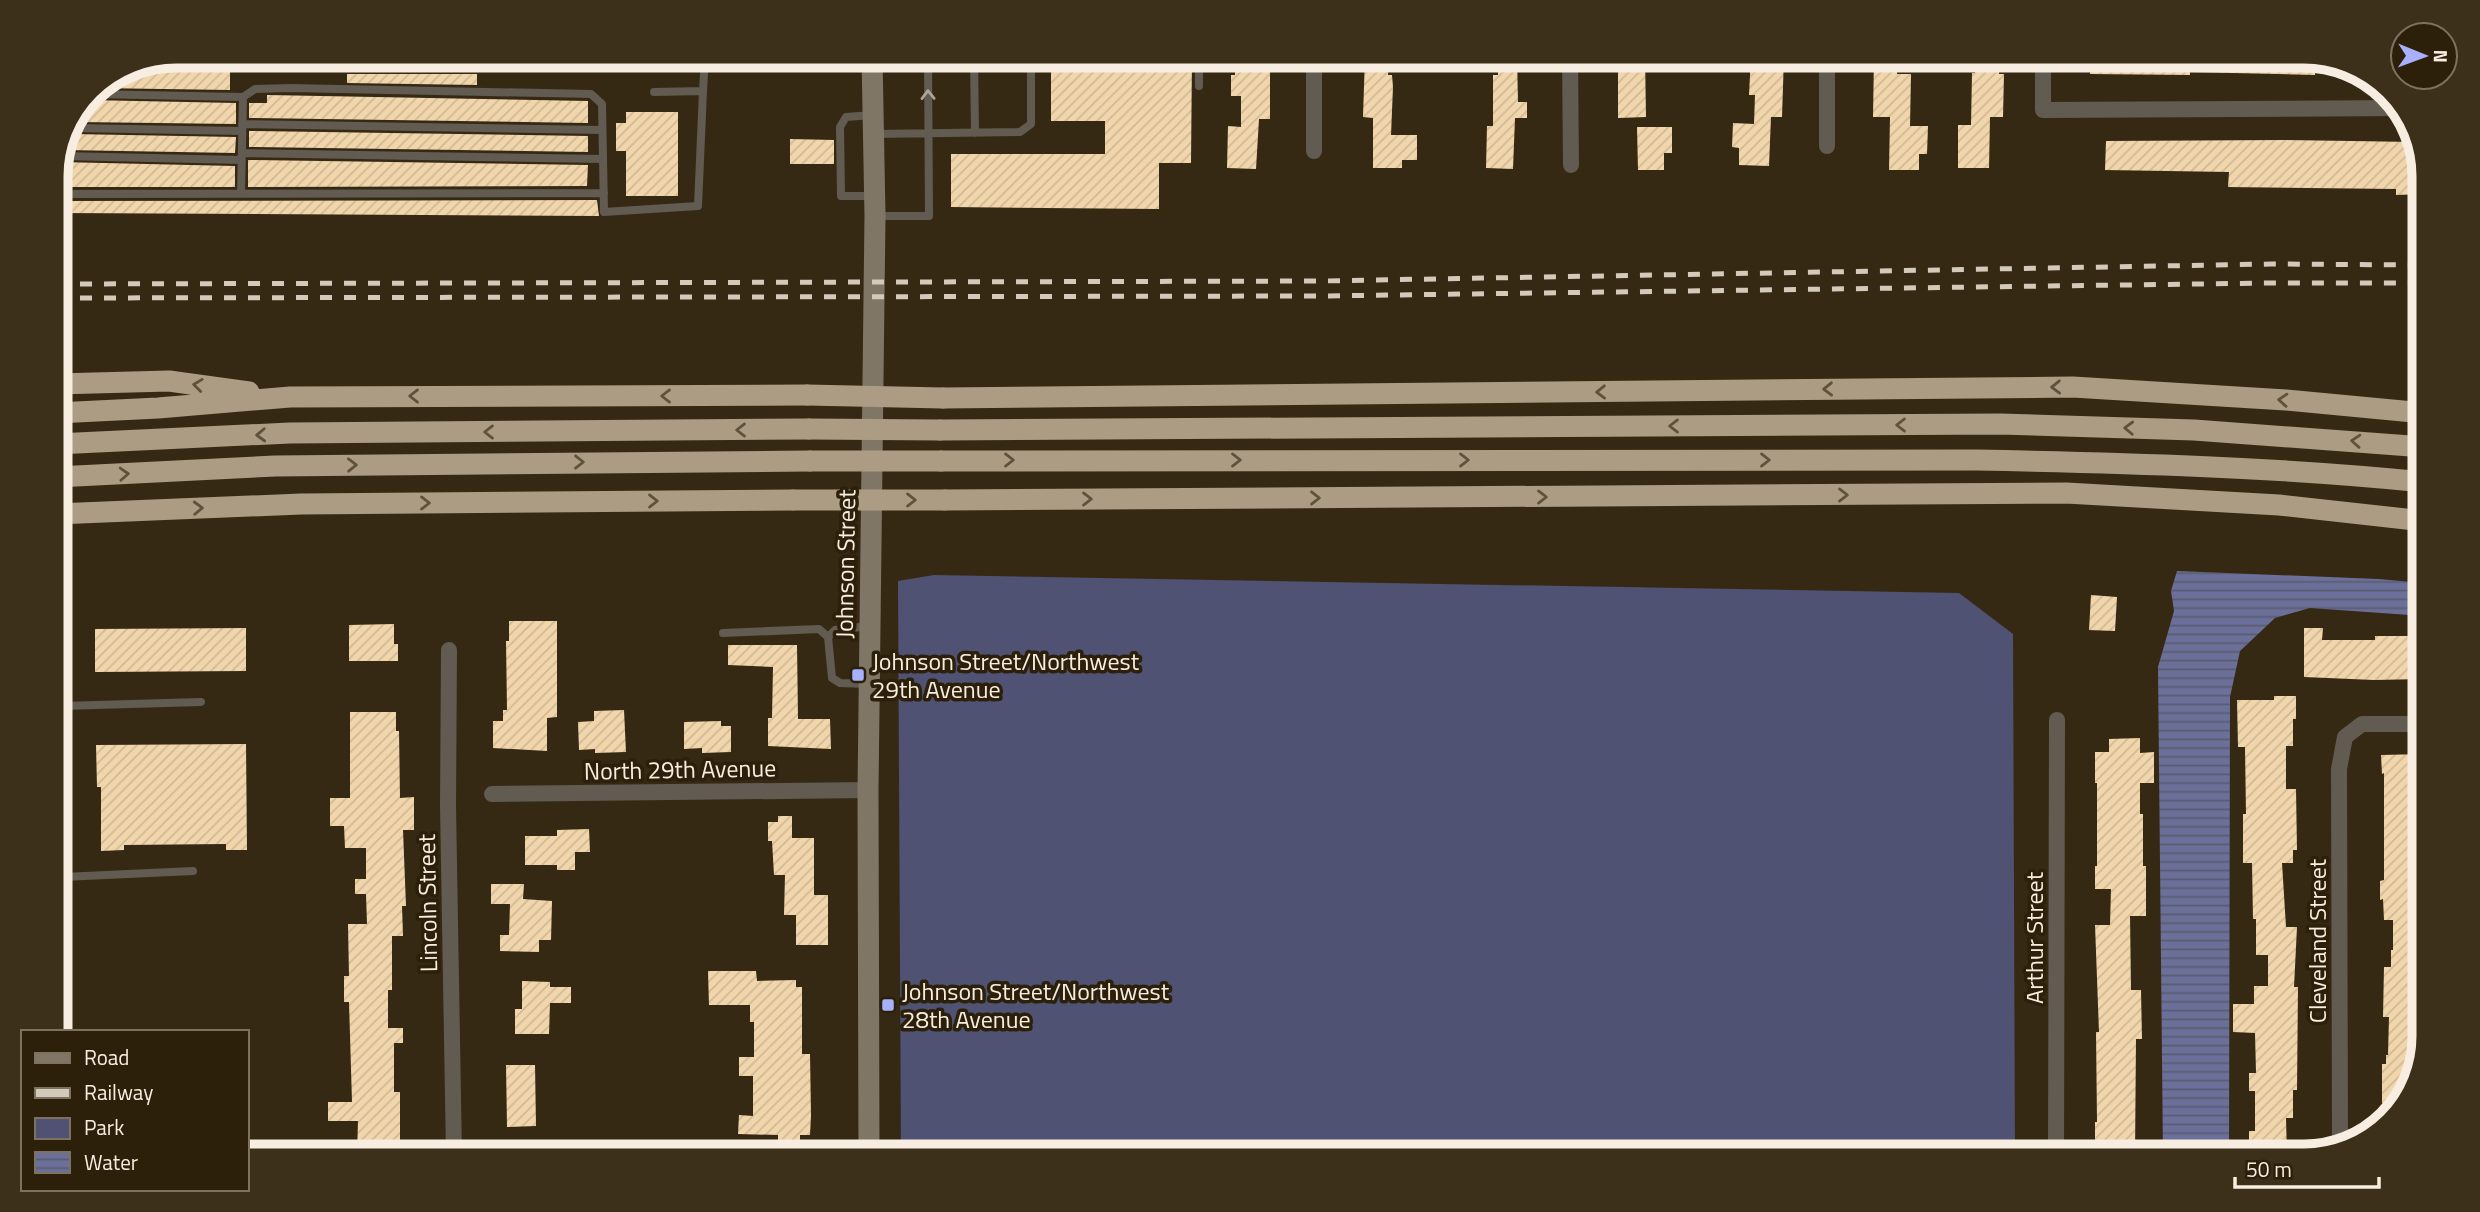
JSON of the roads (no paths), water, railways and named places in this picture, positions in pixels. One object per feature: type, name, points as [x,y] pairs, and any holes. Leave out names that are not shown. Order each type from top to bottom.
[{"type":"highway","points":[[68,384],[169,381],[290,397]]},
{"type":"highway","points":[[68,413],[290,397],[807,395],[943,398],[2073,387],[2412,412]]},
{"type":"highway","points":[[68,443],[290,433],[2000,425],[2194,430],[2412,446]]},
{"type":"highway","points":[[68,476],[275,466],[810,461],[1976,460],[2144,463],[2350,474],[2412,481]]},
{"type":"highway","points":[[68,514],[301,504],[2066,493],[2279,505],[2412,521]]},
{"type":"street","name":"Johnson Street","points":[[869,1144],[868,790],[875,206],[872,68]]},
{"type":"street","points":[[1314,68],[1314,151]]},
{"type":"street","points":[[1570,68],[1571,165]]},
{"type":"street","points":[[1827,68],[1827,146]]},
{"type":"street","points":[[2043,68],[2043,110],[2388,108]]},
{"type":"street","name":"Lincoln Street","points":[[449,650],[448,805],[454,1144]]},
{"type":"street","name":"Arthur Street","points":[[2056,1144],[2057,720]]},
{"type":"street","name":"Cleveland Street","points":[[2340,1138],[2339,769],[2345,737],[2362,724],[2412,724]]},
{"type":"street","name":"North 29th Avenue","points":[[492,794],[868,790]]},
{"type":"lane","points":[[106,94],[243,97],[255,89],[591,94],[602,104],[604,212],[698,206],[704,68]]},
{"type":"lane","points":[[928,68],[929,134],[929,216],[875,206],[841,196],[840,127],[846,117],[929,134],[1020,132],[1031,124],[1031,68]]},
{"type":"lane","points":[[974,68],[975,133]]},
{"type":"lane","points":[[1199,68],[1199,86]]},
{"type":"lane","points":[[654,92],[703,91]]},
{"type":"lane","points":[[241,194],[243,97]]},
{"type":"lane","points":[[79,128],[602,130]]},
{"type":"lane","points":[[70,156],[603,159]]},
{"type":"lane","points":[[68,194],[604,193]]},
{"type":"lane","points":[[828,637],[835,630],[871,626]]},
{"type":"lane","points":[[723,633],[819,629],[828,637],[832,678],[840,683],[870,684]]},
{"type":"lane","points":[[68,706],[201,702]]},
{"type":"lane","points":[[68,866],[193,871]]},
{"type":"water","points":[[2177,571],[2412,582],[2412,615],[2310,608],[2275,618],[2240,651],[2230,697],[2229,1144],[2163,1144],[2158,667],[2174,611],[2171,591]]},
{"type":"railway","points":[[68,284],[1321,281],[2272,264],[2412,265]]},
{"type":"railway","points":[[68,298],[1321,296],[2412,283]]},
{"type":"place","name":"Johnson Street/Northwest 29th Avenue","points":[[858,675]]},
{"type":"place","name":"Johnson Street/Northwest 28th Avenue","points":[[888,1005]]}]
